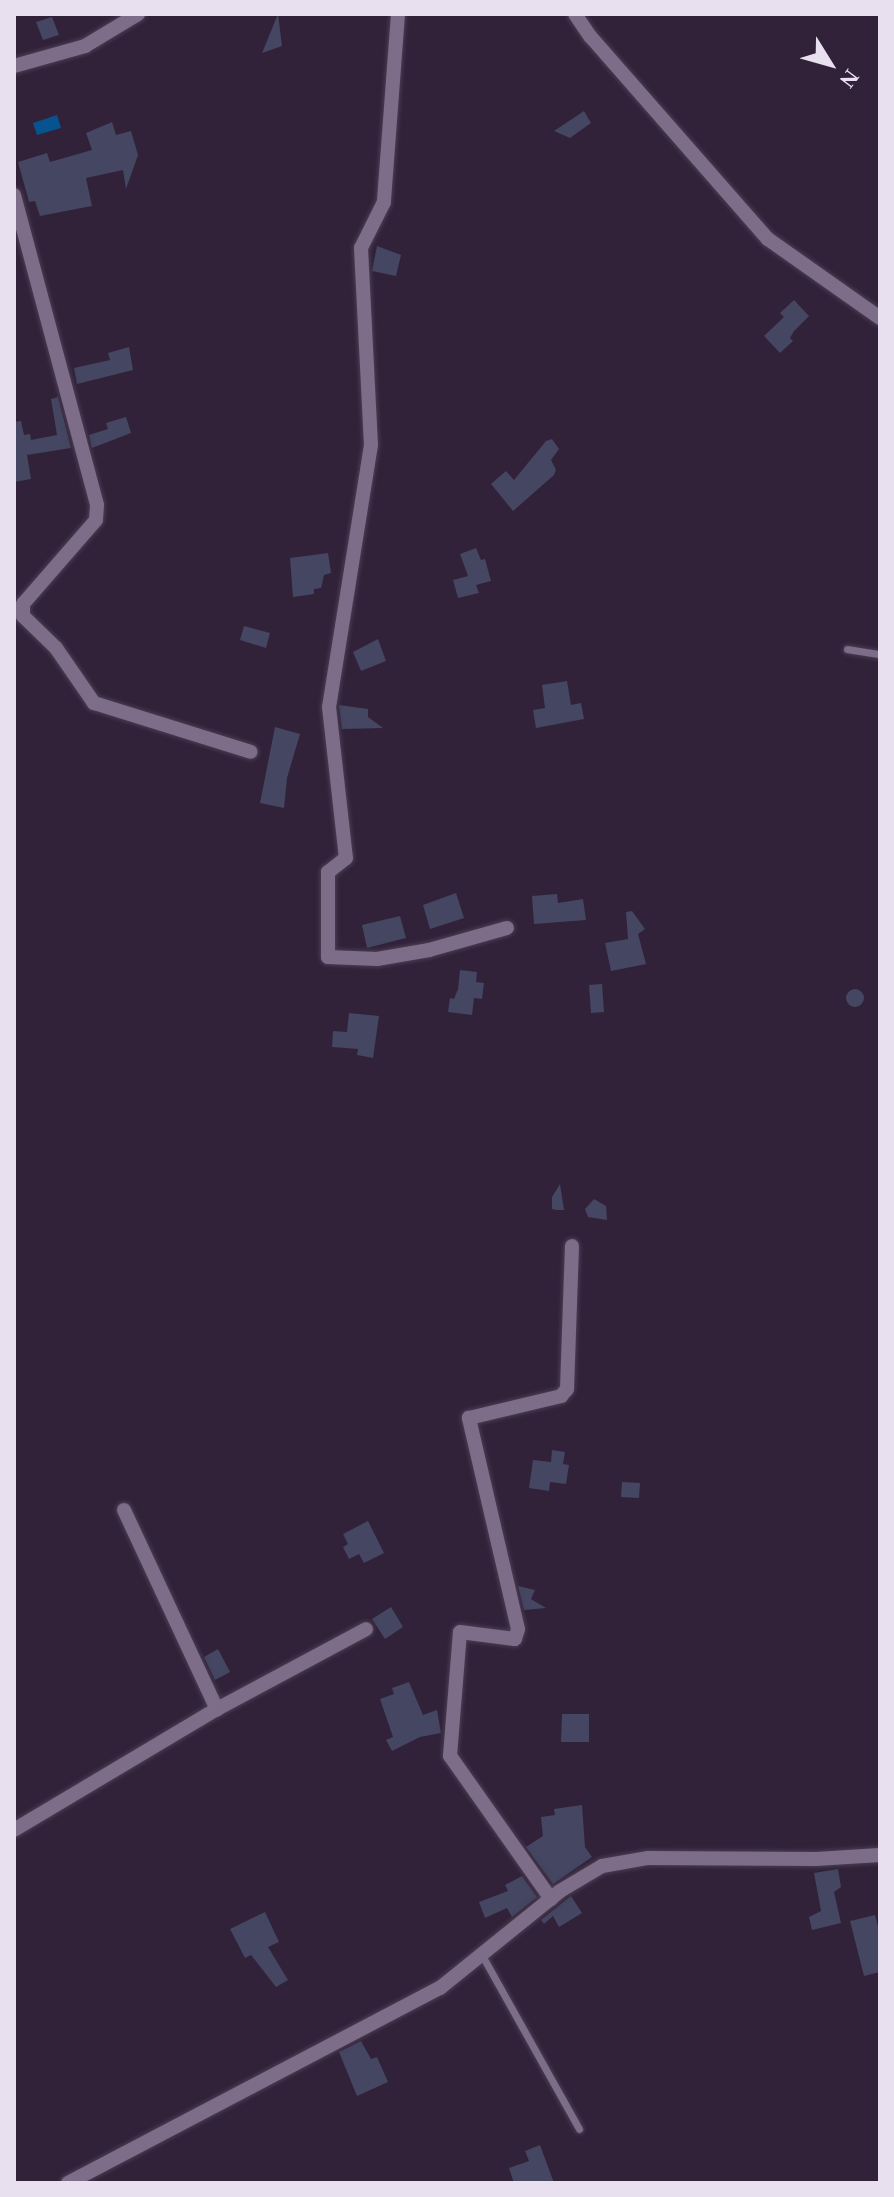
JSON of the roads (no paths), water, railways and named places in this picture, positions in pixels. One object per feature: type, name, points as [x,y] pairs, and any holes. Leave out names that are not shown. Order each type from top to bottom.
[{"type":"street","points":[[14,66],[85,46],[138,14]]},
{"type":"street","points":[[398,14],[384,202],[361,248],[371,445],[329,707],[346,858],[328,872],[328,957],[377,959],[429,950],[507,928]]},
{"type":"street","points":[[575,14],[590,36],[768,239],[880,318]]},
{"type":"street","points":[[14,195],[97,505],[96,520],[23,604],[23,616],[56,648],[94,703],[251,752]]},
{"type":"street","points":[[551,1899],[450,1756],[460,1632],[515,1639],[518,1629],[469,1418],[561,1396],[567,1389],[572,1246]]},
{"type":"street","points":[[124,1510],[217,1709]]},
{"type":"street","points":[[14,1830],[217,1709],[366,1629]]},
{"type":"street","points":[[68,2183],[440,1988],[483,1957],[551,1899],[602,1866],[621,1861],[868,1858],[880,1855]]},
{"type":"lane","points":[[847,649],[880,654]]},
{"type":"lane","points":[[483,1957],[579,2129]]},
{"type":"water","points":[[57,115],[61,128],[37,135],[33,123]]}]
